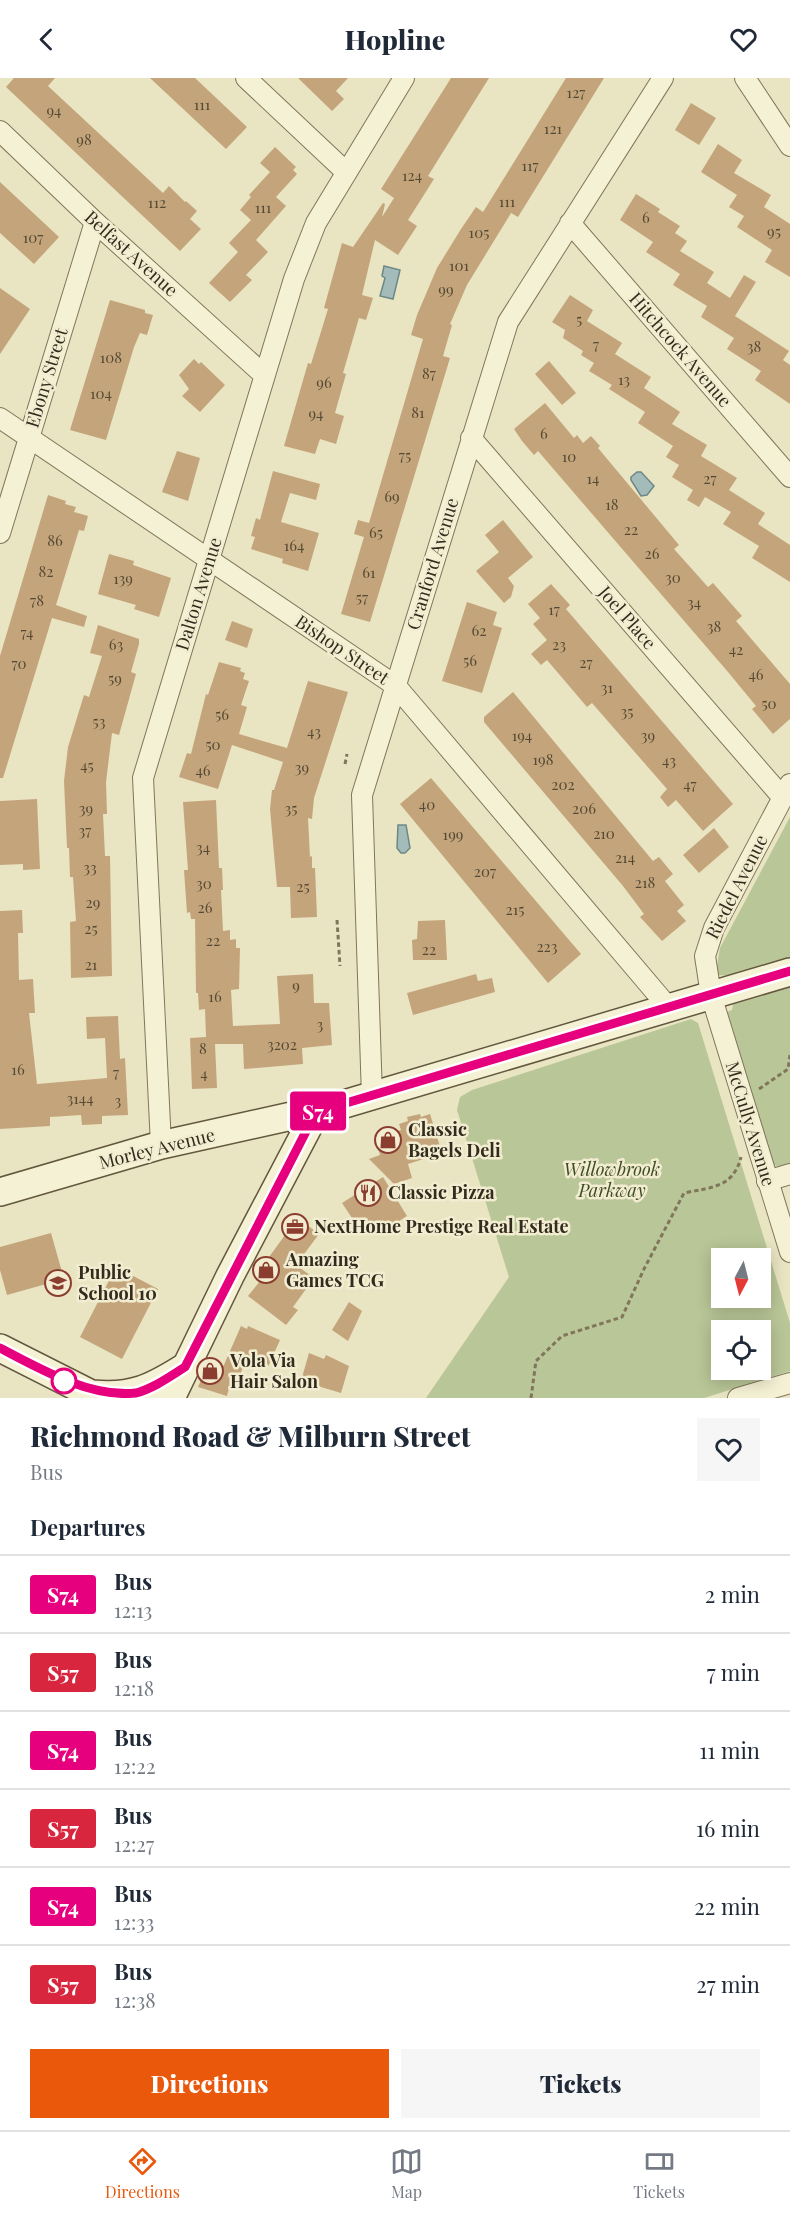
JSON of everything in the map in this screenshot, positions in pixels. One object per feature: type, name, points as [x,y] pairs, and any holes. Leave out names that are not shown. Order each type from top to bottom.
[{"type":"street","points":[[246,78],[346,172]]},
{"type":"street","name":"Dalton Avenue","points":[[161,1145],[144,778],[294,279],[316,223],[404,78]]},
{"type":"street","name":"Cranford Avenue","points":[[372,1096],[362,795],[508,322],[663,78]]},
{"type":"street","points":[[745,78],[790,147]]},
{"type":"street","name":"Belfast Avenue","points":[[0,131],[264,375]]},
{"type":"street","name":"Ebony Street","points":[[0,533],[96,222]]},
{"type":"street","name":"Hitchcock Avenue","points":[[570,222],[790,477]]},
{"type":"street","name":"Bishop Street","points":[[0,418],[396,686],[669,1008]]},
{"type":"street","name":"Joel Place","points":[[471,438],[787,791]]},
{"type":"street","name":"Riedel Avenue","points":[[711,995],[705,965],[714,928],[787,791]]},
{"type":"street","name":"Morley Avenue","points":[[0,1192],[161,1145],[316,1112],[790,972]]},
{"type":"street","name":"McCully Avenue","points":[[711,995],[790,1252]]},
{"type":"street","points":[[171,1398],[316,1112]]},
{"type":"street","points":[[767,1181],[790,1174]]},
{"type":"street","points":[[0,1348],[83,1394],[113,1396],[136,1393],[185,1367]]},
{"type":"street","points":[[738,1398],[790,1383]]},
{"type":"path","points":[[345,765],[347,754]]},
{"type":"path","points":[[337,920],[340,966]]},
{"type":"path","points":[[751,1095],[788,1069],[790,1055]]},
{"type":"path","points":[[531,1398],[536,1361],[562,1336],[622,1317],[684,1193],[720,1185],[737,1171],[741,1155]]},
{"type":"green space","points":[[790,817],[790,960],[730,976],[718,975],[716,971],[720,948]]},
{"type":"green space","points":[[790,988],[790,1169],[781,1169],[770,1162],[732,1040],[727,1012],[732,1010],[733,1004]]},
{"type":"green space","name":"Willowbrook Parkway","points":[[691,1019],[698,1023],[767,1248],[711,1248],[711,1308],[771,1308],[771,1261],[790,1323],[790,1371],[771,1377],[771,1320],[711,1320],[711,1380],[761,1380],[704,1398],[426,1398],[509,1277],[457,1110],[460,1097],[472,1090]]},
{"type":"water","points":[[384,266],[400,270],[393,299],[380,296],[385,278],[382,276]]},
{"type":"water","points":[[637,472],[641,472],[654,486],[647,495],[641,496],[631,480]]},
{"type":"water","points":[[398,825],[406,825],[410,848],[405,853],[401,853],[397,848]]},
{"type":"building","points":[[14,78],[55,78],[48,86],[163,193],[169,186],[197,211],[190,219],[201,229],[180,251],[6,87]]},
{"type":"building","points":[[150,78],[195,78],[247,127],[226,149]]},
{"type":"building","points":[[298,78],[348,78],[336,91],[344,99],[332,111]]},
{"type":"building","points":[[451,78],[489,78],[428,176],[434,179],[408,220],[417,226],[398,255],[375,240],[362,295],[373,298],[366,320],[359,318],[343,373],[346,374],[335,413],[344,416],[336,444],[320,439],[315,454],[284,446],[308,363],[311,364],[328,309],[324,308],[342,243],[353,247],[383,203],[385,204],[382,217],[394,198],[381,189]]},
{"type":"building","points":[[566,78],[604,78],[518,217],[511,213],[467,285],[450,324],[452,325],[443,356],[450,358],[370,622],[341,614],[364,537],[354,534],[358,520],[369,523],[423,339],[411,335],[417,315],[437,268],[461,229],[476,207],[483,212]]},
{"type":"building","points":[[691,103],[716,118],[699,145],[675,130]]},
{"type":"building","points":[[718,144],[742,160],[734,173],[771,195],[764,207],[790,224],[790,277],[765,262],[772,250],[737,227],[744,216],[729,207],[737,195],[701,172]]},
{"type":"building","points":[[275,147],[296,167],[293,170],[297,174],[276,197],[286,206],[256,240],[268,252],[246,275],[252,280],[230,302],[209,283],[238,252],[229,243],[251,220],[240,210],[251,197],[249,195],[270,172],[260,163]]},
{"type":"building","points":[[0,182],[59,237],[34,264],[0,233]]},
{"type":"building","points":[[636,194],[660,209],[658,212],[680,226],[675,233],[687,241],[680,251],[714,272],[707,283],[730,298],[744,275],[756,282],[735,316],[789,351],[783,360],[790,365],[790,404],[755,380],[761,371],[727,349],[734,338],[701,317],[707,306],[673,285],[680,274],[646,252],[653,242],[620,220]]},
{"type":"building","points":[[0,288],[30,309],[0,354]]},
{"type":"building","points":[[570,295],[593,310],[587,321],[622,343],[615,354],[651,377],[644,388],[680,412],[672,424],[707,445],[701,456],[737,478],[729,490],[765,513],[758,524],[790,545],[790,582],[752,558],[759,546],[723,524],[731,512],[705,497],[699,507],[687,500],[693,490],[672,477],[679,465],[666,457],[673,446],[638,423],[645,412],[609,389],[612,385],[589,371],[594,363],[581,355],[583,351],[563,338],[565,330],[552,322]]},
{"type":"building","points":[[110,300],[145,310],[145,313],[153,315],[147,335],[140,333],[134,347],[106,440],[70,430]]},
{"type":"building","points":[[194,359],[199,364],[201,362],[225,385],[200,412],[182,396],[189,389],[179,375]]},
{"type":"building","points":[[549,361],[576,393],[562,405],[535,374]]},
{"type":"building","points":[[545,403],[574,438],[577,435],[583,443],[591,436],[600,446],[598,448],[679,545],[674,549],[708,587],[713,583],[742,616],[736,621],[790,684],[790,719],[773,734],[752,709],[756,706],[728,672],[538,451],[534,455],[522,441],[514,429]]},
{"type":"building","points":[[177,451],[200,458],[188,501],[162,492]]},
{"type":"building","points":[[273,471],[320,484],[316,500],[290,493],[281,522],[319,533],[308,571],[282,563],[283,559],[251,549],[255,537],[251,536],[256,518],[260,520]]},
{"type":"building","points":[[48,495],[66,501],[65,504],[76,507],[74,512],[88,516],[84,531],[79,530],[56,605],[87,616],[84,627],[52,618],[3,778],[0,778],[0,656]]},
{"type":"building","points":[[503,520],[533,557],[508,578],[514,586],[511,597],[504,603],[476,571],[499,552],[485,535]]},
{"type":"building","points":[[109,554],[134,561],[133,565],[171,578],[159,617],[134,609],[136,605],[98,594]]},
{"type":"building","points":[[551,584],[570,605],[566,609],[733,804],[703,831],[676,800],[668,807],[660,797],[667,789],[592,703],[587,707],[547,660],[541,665],[531,654],[547,640],[533,624],[540,618],[528,604]]},
{"type":"building","points":[[467,602],[497,612],[493,625],[502,628],[482,693],[442,681]]},
{"type":"building","points":[[232,621],[253,629],[247,648],[225,640]]},
{"type":"building","points":[[98,625],[139,639],[139,644],[131,672],[136,674],[119,735],[112,733],[106,782],[107,814],[103,814],[105,856],[110,856],[112,976],[71,978],[70,922],[76,921],[73,877],[70,877],[69,848],[67,848],[64,781],[68,747],[84,695],[89,697],[102,656],[90,653]]},
{"type":"building","points":[[219,662],[241,668],[240,671],[245,673],[243,679],[249,681],[241,705],[247,707],[239,734],[287,748],[308,681],[348,692],[314,798],[312,819],[308,818],[310,857],[312,856],[312,868],[315,868],[317,917],[291,918],[290,887],[277,887],[270,809],[272,790],[274,790],[283,762],[232,745],[218,789],[179,777],[187,753],[191,754],[206,694],[208,695]]},
{"type":"building","points":[[513,692],[653,861],[659,857],[673,874],[665,881],[684,905],[677,911],[686,921],[662,941],[640,917],[644,914],[623,886],[484,722],[484,717]]},
{"type":"building","points":[[431,778],[581,954],[548,983],[400,804]]},
{"type":"building","points":[[37,799],[40,869],[23,870],[23,864],[0,865],[0,801]]},
{"type":"building","points":[[216,800],[219,868],[222,868],[223,931],[230,930],[230,940],[236,939],[236,948],[240,948],[239,989],[231,990],[233,1026],[280,1024],[277,976],[313,974],[314,1003],[329,1003],[332,1045],[302,1048],[303,1064],[244,1069],[243,1044],[215,1044],[217,1088],[192,1089],[190,1038],[206,1037],[205,1009],[199,1010],[198,993],[196,993],[195,919],[191,919],[190,912],[187,913],[184,870],[188,870],[183,802]]},
{"type":"building","points":[[714,828],[729,847],[699,873],[683,855]]},
{"type":"building","points":[[22,910],[23,933],[18,933],[19,980],[33,979],[35,1013],[29,1013],[37,1084],[107,1078],[105,1038],[87,1039],[86,1017],[118,1016],[120,1059],[125,1058],[128,1115],[102,1116],[102,1124],[82,1125],[81,1115],[50,1117],[50,1126],[0,1129],[0,911]]},
{"type":"building","points":[[445,920],[447,960],[413,960],[412,940],[417,939],[418,921]]},
{"type":"building","points":[[476,974],[478,981],[492,978],[495,992],[413,1015],[407,993]]},
{"type":"building","points":[[420,1114],[421,1117],[430,1114],[442,1153],[408,1164],[412,1178],[394,1184],[369,1159],[380,1155],[375,1139],[401,1130],[399,1124],[408,1121],[407,1117]]},
{"type":"building","points":[[383,1177],[407,1216],[377,1235],[376,1232],[371,1235],[354,1221],[342,1203]]},
{"type":"building","points":[[295,1216],[319,1234],[296,1265],[314,1278],[293,1307],[298,1310],[286,1325],[248,1296],[264,1276],[258,1272],[288,1231],[285,1229]]},
{"type":"building","points":[[51,1233],[64,1279],[7,1295],[0,1270],[0,1247]]},
{"type":"building","points":[[116,1267],[158,1289],[122,1359],[80,1337]]},
{"type":"building","points":[[349,1302],[362,1311],[348,1341],[332,1330]]},
{"type":"building","points":[[241,1326],[247,1329],[248,1326],[280,1340],[267,1369],[245,1359],[236,1390],[229,1388],[227,1396],[198,1387],[208,1363],[223,1367]]},
{"type":"building","points":[[309,1353],[324,1359],[326,1355],[349,1366],[341,1393],[301,1381]]},
{"type":"bus line","name":"S74","points":[[0,1348],[92,1394],[125,1396],[147,1389],[185,1367],[316,1112],[790,971]]},
{"type":"place","name":"Classic Bagels Deli","points":[[388,1140]]},
{"type":"place","name":"Classic Pizza","points":[[368,1193]]},
{"type":"place","name":"NextHome Prestige Real Estate","points":[[295,1227]]},
{"type":"place","name":"Amazing Games TCG","points":[[266,1270]]},
{"type":"place","name":"Public School 10","points":[[58,1283]]},
{"type":"place","name":"Vola Via Hair Salon","points":[[210,1371]]}]
